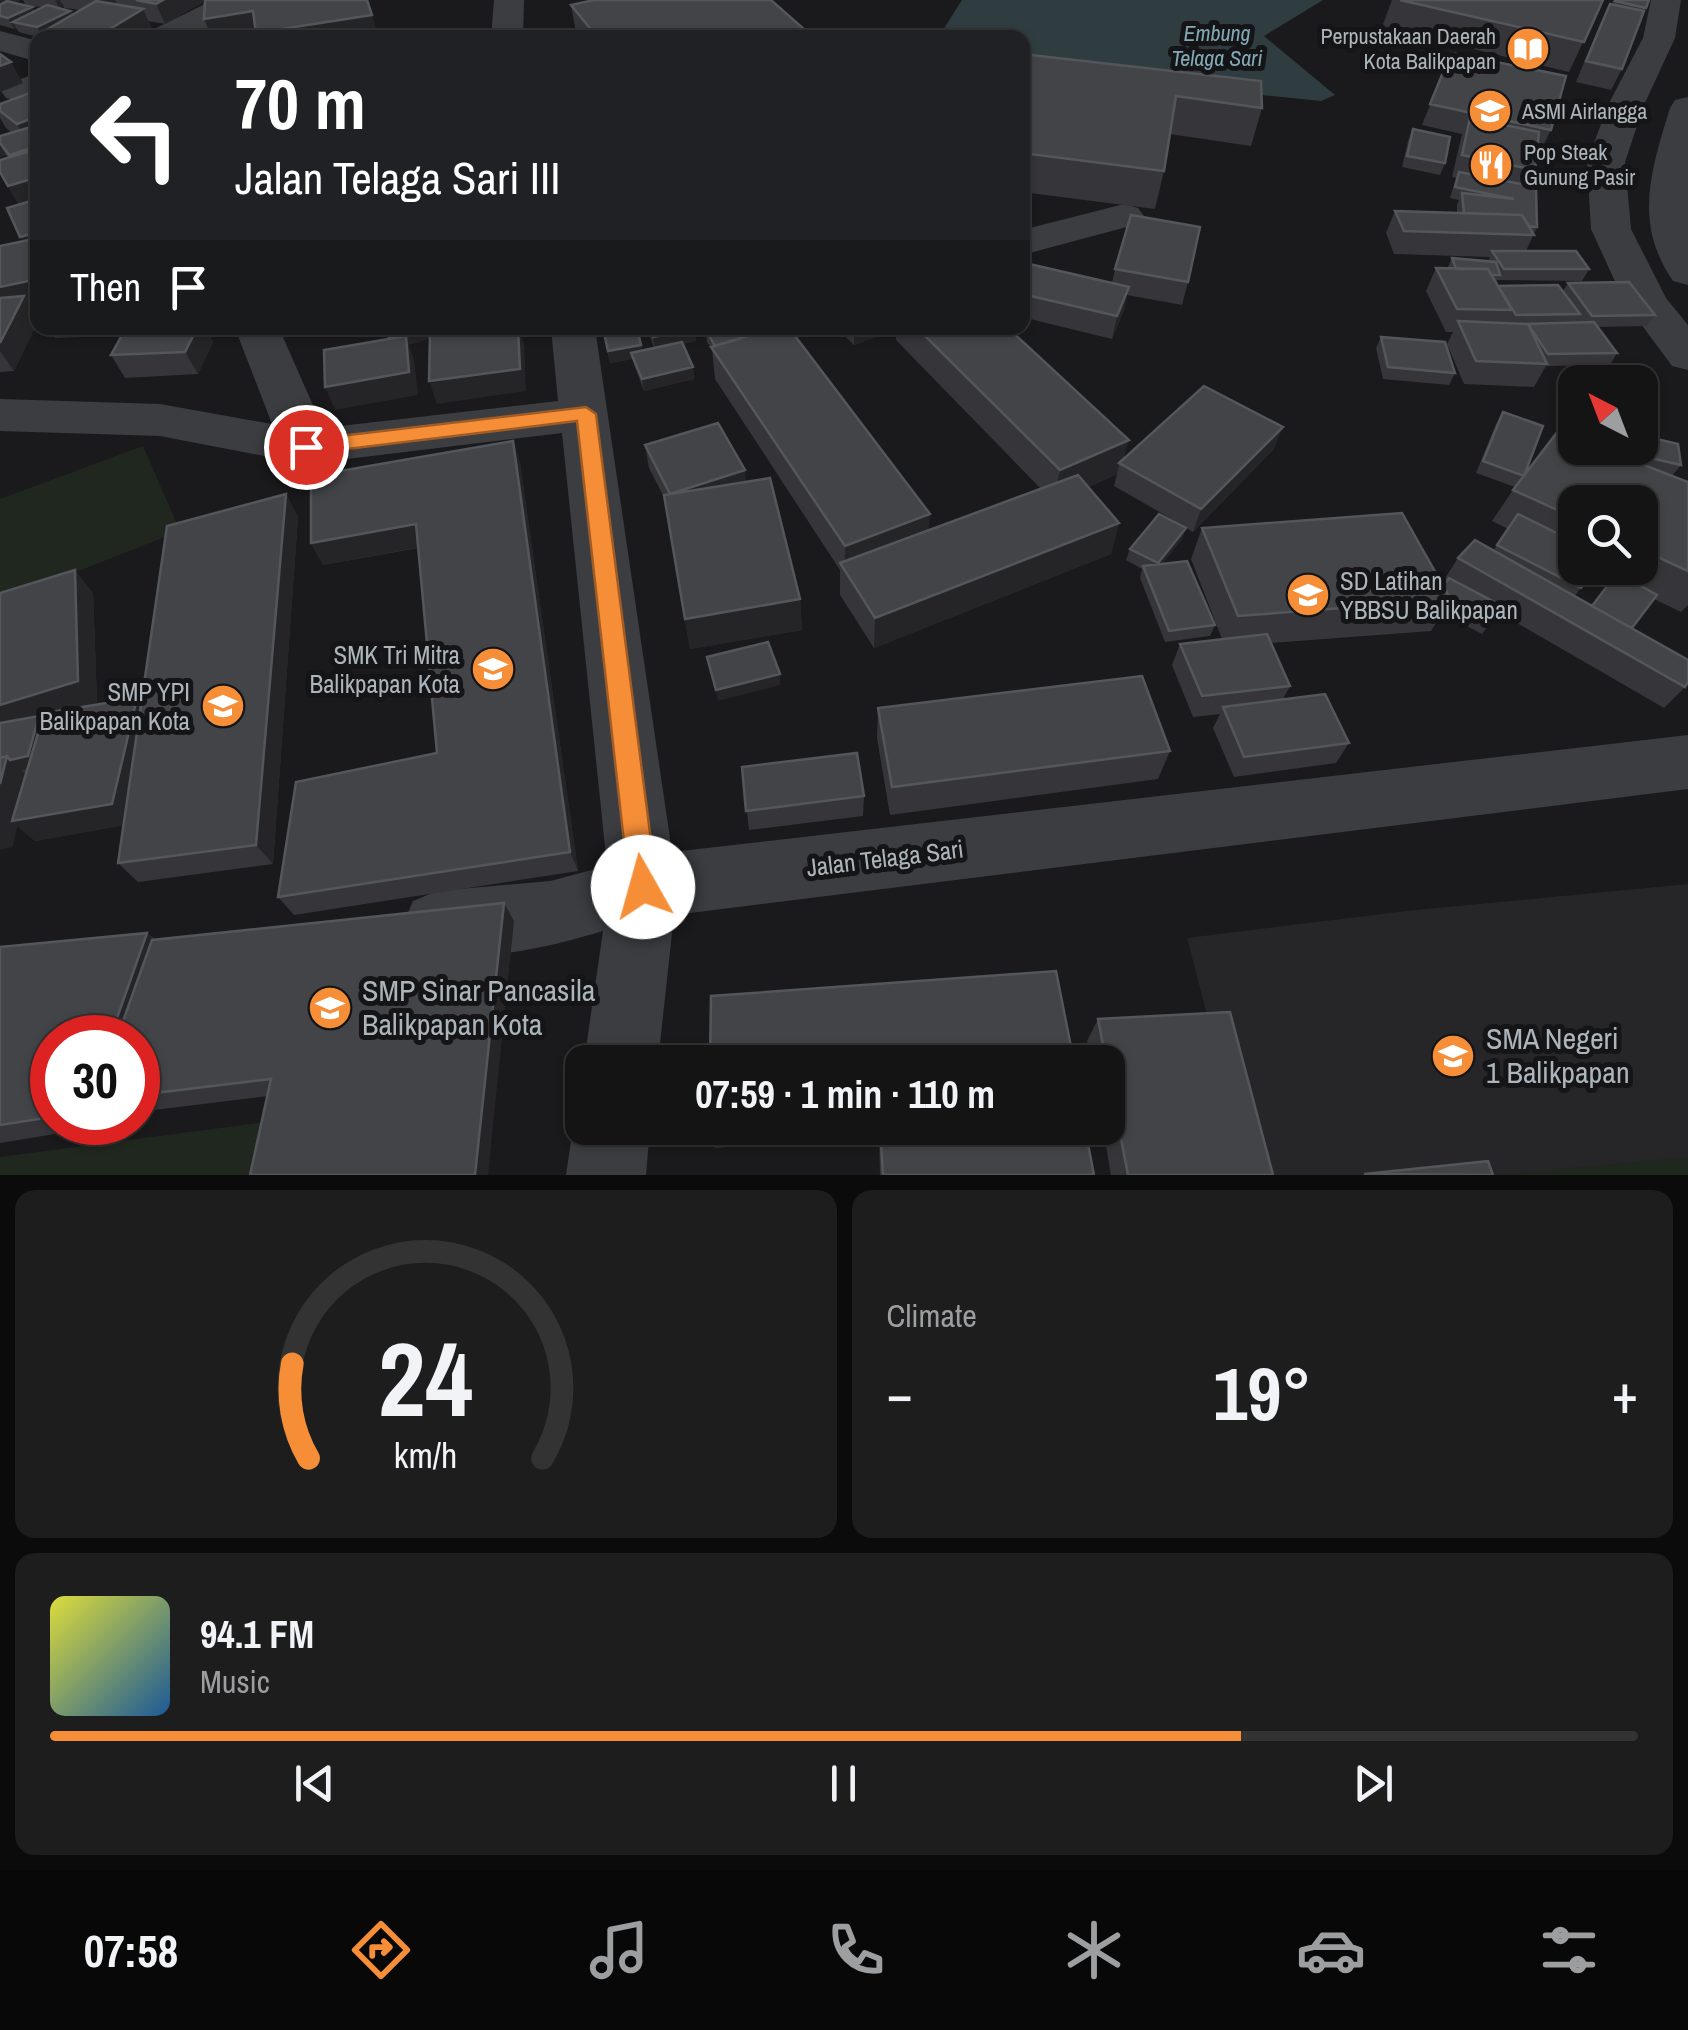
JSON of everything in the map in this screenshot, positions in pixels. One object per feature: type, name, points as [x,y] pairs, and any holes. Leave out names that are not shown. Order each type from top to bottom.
[{"type":"street","points":[[178,30],[217,10],[220,0]]},
{"type":"street","points":[[507,30],[509,0]]},
{"type":"street","points":[[1666,0],[1659,38],[1626,105],[1606,162],[1611,229],[1646,301],[1688,356]]},
{"type":"street","points":[[0,41],[30,50]]},
{"type":"street","points":[[1688,108],[1670,169],[1669,201],[1669,233],[1688,272]]},
{"type":"street","points":[[1030,241],[1124,216]]},
{"type":"street","points":[[260,335],[306,447]]},
{"type":"street","points":[[574,335],[643,887],[623,1045]]},
{"type":"street","points":[[0,414],[160,420],[306,447],[586,414]]},
{"type":"street","name":"Jalan Telaga Sari","points":[[373,929],[550,914],[643,887],[1688,762]]},
{"type":"street","points":[[606,1175],[610,1145]]},
{"type":"shaded area","points":[[143,446],[180,531],[0,602],[0,499]]},
{"type":"shaded area","name":"SMA Negeri 1 Balikpapan","points":[[1688,884],[1688,1175],[1249,1175],[1187,938],[1406,911]]},
{"type":"shaded area","points":[[265,1122],[254,1175],[0,1175],[0,1157],[91,1145],[160,1145],[160,1136]]},
{"type":"shaded area","points":[[1688,1157],[1688,1175],[1491,1175]]},
{"type":"water","name":"Embung Telaga Sari","points":[[962,0],[1323,0],[1264,36],[1335,95],[1321,101],[1030,72],[1030,30],[943,30]]},
{"type":"building","points":[[205,0],[367,0],[372,15],[275,30],[256,30],[253,11],[204,19]]},
{"type":"building","points":[[594,0],[771,0],[805,30],[591,30],[571,5]]},
{"type":"building","points":[[1400,0],[1603,0],[1584,42]]},
{"type":"building","points":[[1616,0],[1649,0],[1646,8]]},
{"type":"building","points":[[7,1],[32,7],[8,18],[0,16],[0,5]]},
{"type":"building","points":[[96,1],[143,9],[108,30],[46,30]]},
{"type":"building","points":[[1610,4],[1644,11],[1622,69],[1586,61]]},
{"type":"building","points":[[47,5],[70,11],[37,27],[13,22]]},
{"type":"building","points":[[1451,53],[1566,76],[1551,130],[1430,104]]},
{"type":"building","points":[[0,54],[11,62],[0,66]]},
{"type":"building","points":[[1030,55],[1261,81],[1262,108],[1176,96],[1164,171],[1030,154]]},
{"type":"building","points":[[30,93],[30,119],[17,124],[0,111],[0,104]]},
{"type":"building","points":[[1470,118],[1539,132],[1535,170],[1462,155]]},
{"type":"building","points":[[30,127],[30,148],[9,155],[0,136]]},
{"type":"building","points":[[1413,129],[1450,137],[1445,163],[1407,156]]},
{"type":"building","points":[[30,151],[30,179],[8,186],[0,172],[0,160]]},
{"type":"building","points":[[1459,172],[1536,187],[1537,227],[1529,226],[1522,215],[1464,213],[1462,193],[1514,199],[1455,187]]},
{"type":"building","points":[[30,201],[30,234],[20,237],[7,208]]},
{"type":"building","points":[[1395,211],[1522,215],[1534,235],[1404,231]]},
{"type":"building","points":[[1131,215],[1200,227],[1188,282],[1115,269]]},
{"type":"building","points":[[30,240],[30,281],[0,287],[0,246]]},
{"type":"building","points":[[1492,251],[1576,251],[1589,269],[1504,269]]},
{"type":"building","points":[[1452,258],[1496,262],[1500,275],[1491,275],[1488,269],[1456,269]]},
{"type":"building","points":[[1030,264],[1129,287],[1117,316],[1030,296]]},
{"type":"building","points":[[1436,268],[1488,269],[1512,310],[1457,309]]},
{"type":"building","points":[[1629,282],[1655,315],[1592,316],[1568,283]]},
{"type":"building","points":[[1558,285],[1580,314],[1516,315],[1498,286]]},
{"type":"building","points":[[24,296],[0,343],[0,298]]},
{"type":"building","points":[[1458,321],[1528,324],[1547,364],[1476,361]]},
{"type":"building","points":[[1594,322],[1617,353],[1548,354],[1528,324]]},
{"type":"building","points":[[122,335],[194,335],[185,352],[111,355]]},
{"type":"building","points":[[430,335],[518,335],[520,369],[429,381]]},
{"type":"building","points":[[605,335],[639,335],[641,345],[608,351]]},
{"type":"building","points":[[709,335],[751,335],[715,346]]},
{"type":"building","points":[[751,335],[794,335],[930,514],[845,546],[711,347]]},
{"type":"building","points":[[924,335],[1016,335],[1129,440],[1060,470]]},
{"type":"building","points":[[406,336],[409,372],[325,387],[324,350]]},
{"type":"building","points":[[1381,337],[1445,342],[1455,373],[1388,367]]},
{"type":"building","points":[[682,342],[693,367],[642,379],[631,353]]},
{"type":"building","points":[[1204,386],[1283,427],[1201,509],[1119,463]]},
{"type":"building","points":[[1503,412],[1543,426],[1524,476],[1483,461]]},
{"type":"building","points":[[718,423],[745,470],[670,494],[645,445]]},
{"type":"building","points":[[1558,431],[1558,465],[1644,465],[1688,482],[1688,571],[1658,557],[1658,485],[1558,485],[1558,510],[1513,490]]},
{"type":"building","points":[[1658,439],[1678,444],[1681,465],[1658,460]]},
{"type":"building","name":"SMK Tri Mitra Balikpapan Kota","points":[[513,441],[570,852],[278,897],[296,782],[437,753],[416,524],[311,543],[311,476]]},
{"type":"building","points":[[1078,475],[1119,523],[875,618],[840,563]]},
{"type":"building","points":[[770,478],[800,599],[685,619],[664,495]]},
{"type":"building","name":"SMP YPI Balikpapan Kota","points":[[286,494],[256,845],[118,863],[167,526]]},
{"type":"building","points":[[1402,513],[1451,600],[1238,616],[1202,528]]},
{"type":"building","points":[[1159,514],[1186,528],[1158,563],[1130,549]]},
{"type":"building","points":[[1518,514],[1558,534],[1558,576],[1497,545]]},
{"type":"building","points":[[1475,540],[1688,660],[1685,687],[1458,558]]},
{"type":"building","points":[[1187,561],[1215,625],[1169,631],[1143,566]]},
{"type":"building","points":[[75,570],[78,681],[0,705],[0,593]]},
{"type":"building","points":[[1449,578],[1502,606],[1490,623],[1449,602],[1443,586]]},
{"type":"building","points":[[1608,585],[1639,585],[1657,595],[1632,628],[1592,606]]},
{"type":"building","points":[[1267,634],[1290,686],[1202,696],[1180,644]]},
{"type":"building","points":[[768,642],[780,674],[716,690],[707,657]]},
{"type":"building","points":[[1142,676],[1170,751],[892,787],[878,708]]},
{"type":"building","points":[[1325,694],[1349,743],[1244,757],[1223,707]]},
{"type":"building","points":[[137,698],[112,804],[12,821],[44,713]]},
{"type":"building","points":[[39,716],[28,756],[0,758],[0,723]]},
{"type":"building","points":[[857,753],[864,796],[746,811],[742,767]]},
{"type":"building","points":[[7,756],[0,784],[0,758]]},
{"type":"building","name":"SMP Sinar Pancasila Balikpapan Kota","points":[[504,903],[475,1175],[250,1175],[271,1079],[160,1092],[160,1015],[125,1015],[152,940]]},
{"type":"building","points":[[147,933],[118,1015],[30,1015],[30,1120],[0,1125],[0,947]]},
{"type":"building","points":[[1056,971],[1071,1045],[710,1045],[711,996]]},
{"type":"building","points":[[1230,1012],[1273,1175],[1128,1175],[1122,1145],[1125,1045],[1103,1045],[1098,1019]]},
{"type":"building","points":[[881,1145],[1088,1145],[1094,1175],[883,1175]]},
{"type":"building","points":[[1488,1161],[1493,1175],[1364,1174]]},
{"type":"place","name":"Perpustakaan Daerah Kota Balikpapan","points":[[1528,49]]},
{"type":"place","name":"ASMI Airlangga","points":[[1490,111]]},
{"type":"place","name":"Pop Steak Gunung Pasir","points":[[1491,165]]},
{"type":"place","name":"SD Latihan YBBSU Balikpapan","points":[[1308,595]]},
{"type":"place","name":"SMK Tri Mitra Balikpapan Kota","points":[[493,669]]},
{"type":"place","name":"SMP YPI Balikpapan Kota","points":[[223,706]]},
{"type":"place","name":"SMP Sinar Pancasila Balikpapan Kota","points":[[330,1008]]},
{"type":"place","name":"SMA Negeri 1 Balikpapan","points":[[1453,1056]]},
{"type":"route","points":[[306,447],[586,414],[643,887]]}]
